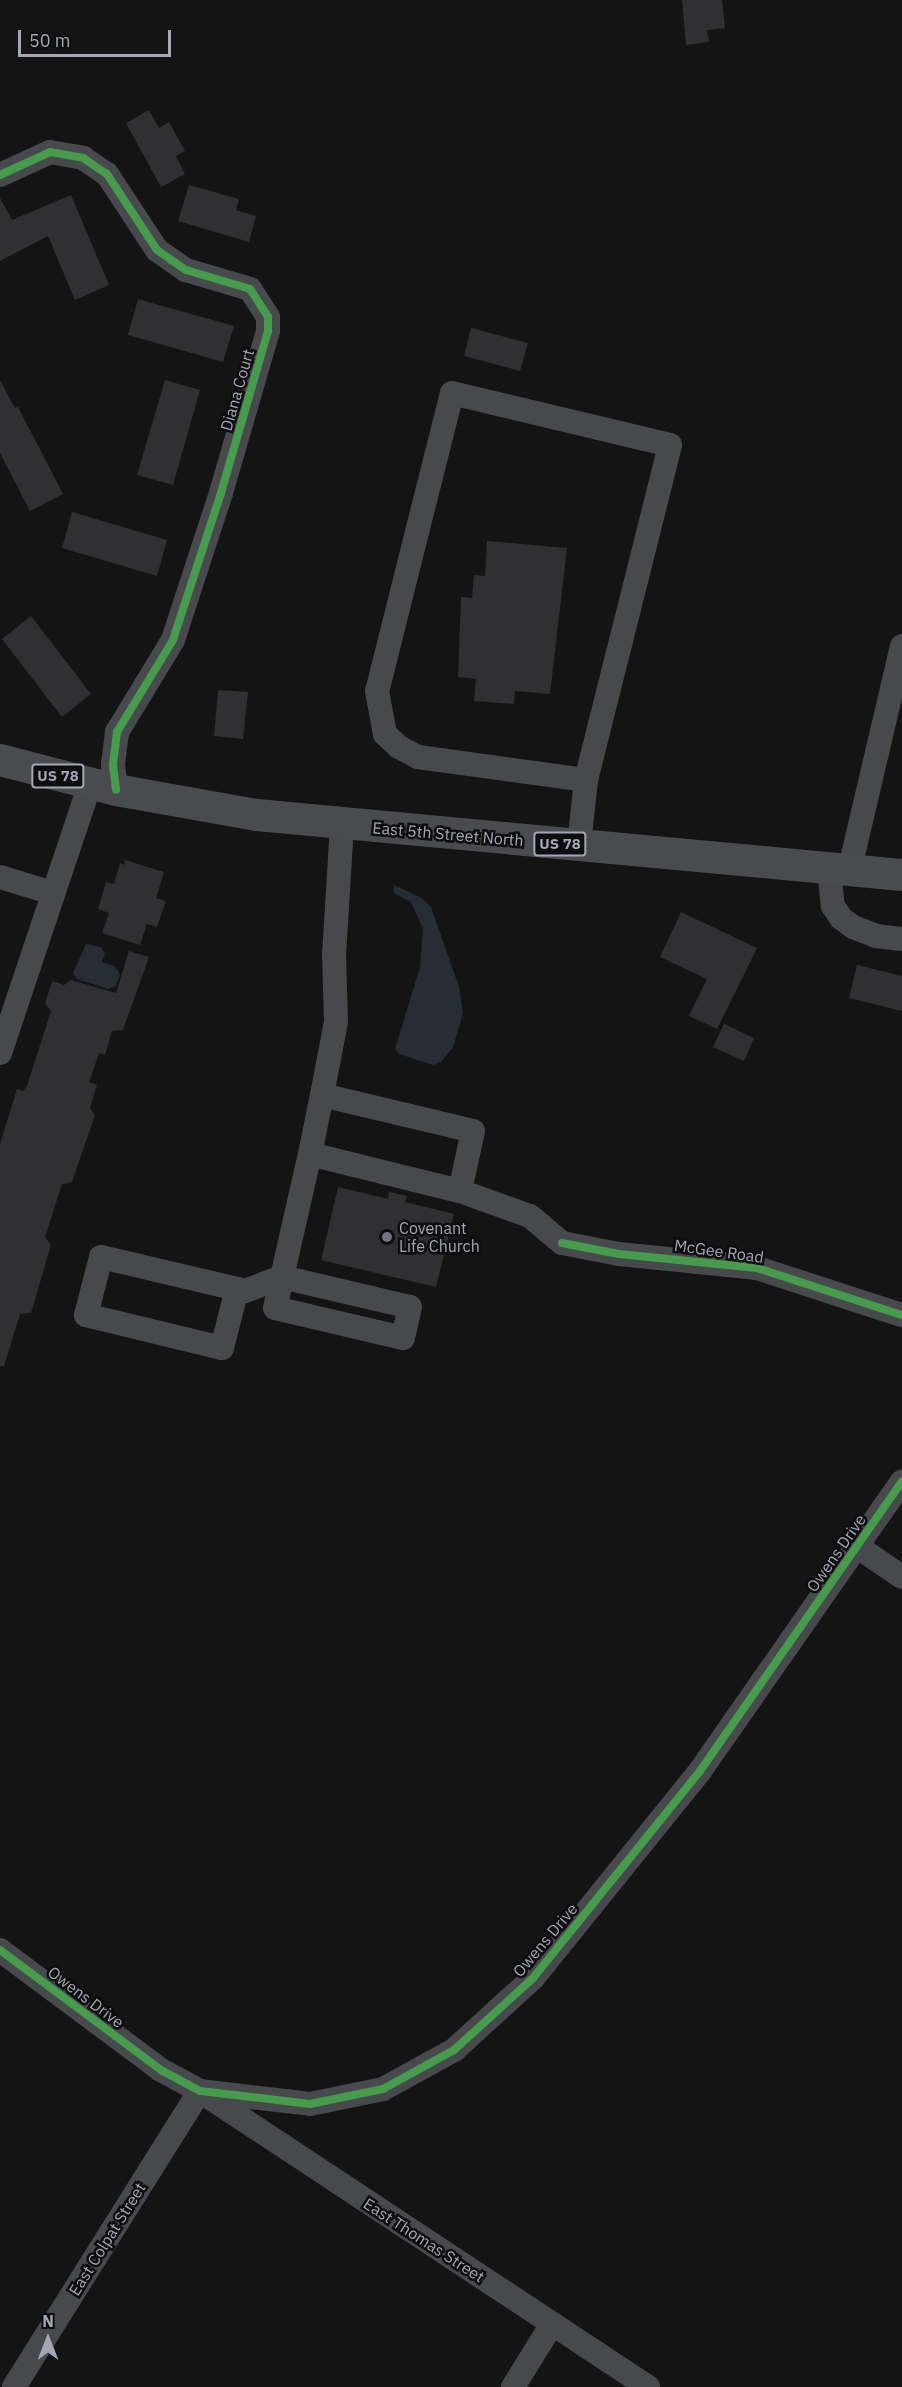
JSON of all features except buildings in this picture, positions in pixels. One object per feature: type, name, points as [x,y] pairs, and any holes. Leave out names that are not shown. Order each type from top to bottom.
[{"type":"main road","name":"East 5th Street North","points":[[0,760],[103,787],[234,812],[342,825],[579,845],[839,871],[901,870]]},
{"type":"street","name":"Diana Court","points":[[0,175],[50,152],[90,161],[107,174],[157,250],[186,270],[250,289],[268,317],[268,331],[221,493],[173,640],[117,732],[113,765],[103,787]]},
{"type":"street","points":[[579,845],[586,780],[670,445],[452,393],[377,691],[385,734],[399,747],[418,757],[586,780]]},
{"type":"street","points":[[901,650],[839,871],[833,906],[841,918],[853,927],[876,936],[902,939]]},
{"type":"street","points":[[0,1053],[53,893],[103,787]]},
{"type":"street","points":[[237,1289],[222,1348],[86,1315],[100,1257],[237,1289],[245,1291],[282,1277],[410,1306],[403,1338],[275,1308],[282,1277],[310,1154],[336,1022],[334,954],[342,825]]},
{"type":"street","points":[[0,877],[53,893]]},
{"type":"street","points":[[310,1154],[459,1191],[473,1131],[322,1095]]},
{"type":"street","name":"McGee Road","points":[[459,1191],[530,1216],[562,1243],[618,1254],[757,1268],[902,1315]]},
{"type":"street","name":"Owens Drive","points":[[2,1955],[161,2070],[200,2091],[310,2104],[383,2089],[454,2050],[533,1978],[700,1771],[902,1481]]},
{"type":"street","points":[[858,1547],[902,1577]]},
{"type":"street","name":"East Thomas Street","points":[[200,2091],[648,2387]]},
{"type":"street","name":"East Colpat Street","points":[[14,2387],[200,2091]]},
{"type":"street","points":[[513,2387],[552,2324]]},
{"type":"shaded area","points":[[394,885],[422,898],[431,907],[459,987],[463,1013],[453,1047],[441,1062],[433,1065],[399,1054],[395,1049],[420,967],[423,929],[411,902],[394,893]]},
{"type":"shaded area","points":[[86,944],[101,947],[105,954],[102,962],[115,966],[120,974],[116,986],[108,989],[77,979],[73,973]]},
{"type":"cycle path","points":[[0,175],[50,152],[83,158],[107,174],[157,250],[186,270],[250,289],[268,317],[268,331],[221,493],[173,640],[117,732],[113,765],[116,790]]},
{"type":"cycle path","points":[[562,1243],[619,1254],[757,1268],[902,1315]]},
{"type":"cycle path","points":[[0,1950],[161,2070],[200,2091],[310,2104],[383,2089],[454,2050],[533,1978],[700,1771],[902,1481]]},
{"type":"place","name":"Covenant Life Church","points":[[387,1237]]}]
